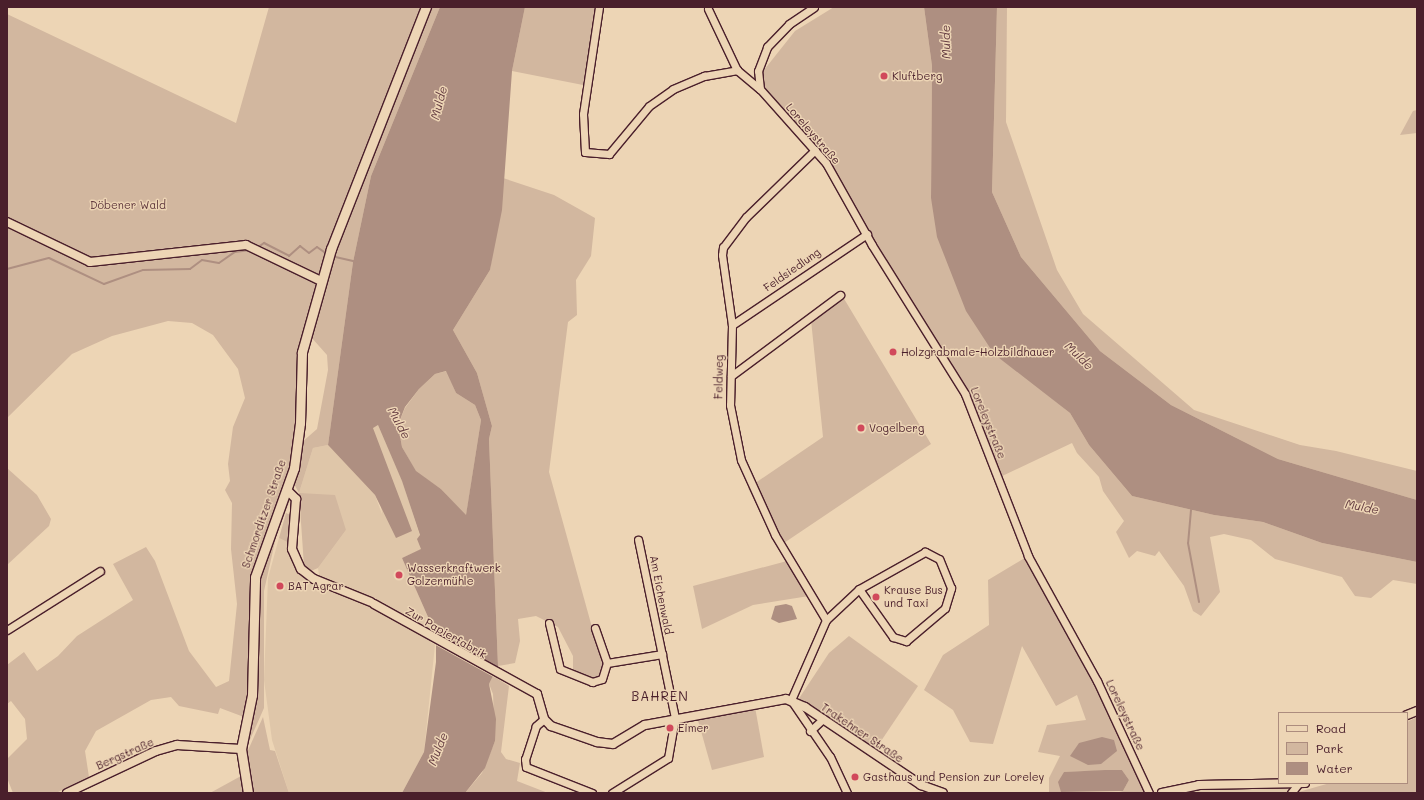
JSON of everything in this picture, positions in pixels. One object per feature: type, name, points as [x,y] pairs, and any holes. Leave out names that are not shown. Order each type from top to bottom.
[{"type":"main road","name":"Schmorditzer Straße","points":[[248,793],[241,749],[252,696],[256,571],[287,490],[300,423],[300,361],[311,315],[331,248],[426,7]]},
{"type":"street","points":[[599,7],[583,114],[585,152],[609,154],[649,106],[673,88],[704,76],[737,70]]},
{"type":"street","points":[[760,89],[758,71],[767,47],[789,24],[814,7]]},
{"type":"street","name":"Loreleystraße","points":[[708,10],[737,70],[760,89],[815,150],[838,179],[867,234],[965,394],[1028,556],[1097,681],[1149,793]]},
{"type":"street","name":"Feldweg","points":[[815,150],[746,217],[723,247],[732,325],[732,422],[748,480],[775,535],[826,620]]},
{"type":"street","points":[[7,222],[78,258],[97,263],[178,255],[237,244],[256,249],[321,280]]},
{"type":"street","name":"Feldsiedlung","points":[[732,325],[867,234]]},
{"type":"street","points":[[731,376],[840,295]]},
{"type":"street","name":"Zur Papierfabrik","points":[[287,490],[296,499],[292,549],[301,569],[314,578],[373,603],[508,680],[537,694],[544,719]]},
{"type":"street","name":"Am Eichenwald","points":[[638,540],[675,718]]},
{"type":"street","points":[[791,700],[826,620],[859,589],[925,552],[939,559],[951,588],[945,608],[912,637],[901,642],[893,637],[859,589]]},
{"type":"street","points":[[7,630],[100,571]]},
{"type":"street","points":[[549,624],[560,669],[598,682],[607,663],[595,628]]},
{"type":"street","points":[[607,663],[662,654]]},
{"type":"street","points":[[592,793],[526,767],[524,759],[536,726],[544,719],[551,726],[607,745],[645,724],[780,698],[791,700],[810,731],[838,770],[847,793]]},
{"type":"street","name":"Trakehner Straße","points":[[791,700],[921,785],[943,793]]},
{"type":"street","points":[[612,793],[668,758],[675,718]]},
{"type":"street","points":[[810,731],[822,719]]},
{"type":"street","name":"Bergstraße","points":[[67,793],[156,751],[177,745],[241,749]]},
{"type":"street","points":[[1162,793],[1185,786],[1301,784]]},
{"type":"street","points":[[1291,793],[1301,784]]},
{"type":"shaded area","points":[[378,425],[402,480],[420,536],[422,549],[402,558],[436,635],[424,752],[402,793],[289,793],[272,740],[264,680],[268,578],[279,538],[289,543],[292,561],[304,578],[321,590],[318,568],[346,530],[299,493],[313,448],[328,445],[375,495],[382,514],[373,427]]},
{"type":"shaded area","points":[[1192,788],[1289,789],[1288,793],[1172,793]]},
{"type":"green space","name":"Döbener Wald","points":[[269,7],[423,7],[299,352],[293,458],[253,571],[249,689],[244,717],[220,708],[218,714],[179,706],[171,697],[151,700],[96,731],[85,751],[89,777],[56,793],[13,793],[7,778],[7,759],[27,739],[25,719],[11,701],[7,704],[7,665],[24,652],[37,671],[58,656],[77,636],[133,600],[113,564],[146,547],[155,561],[189,651],[216,687],[229,681],[237,604],[231,549],[232,503],[225,490],[230,481],[228,464],[233,427],[245,398],[238,369],[213,335],[192,323],[168,321],[112,336],[72,354],[7,418],[7,14],[236,123]]},
{"type":"green space","points":[[432,7],[440,7],[371,176],[353,262],[328,445],[313,448],[299,493],[293,482],[301,443],[317,429],[328,370],[327,355],[311,337],[338,246]]},
{"type":"green space","points":[[525,7],[599,7],[583,85],[512,71]]},
{"type":"green space","points":[[834,7],[924,7],[932,66],[931,198],[1019,372],[1070,413],[1089,445],[1132,496],[1214,515],[1263,522],[1322,543],[1417,562],[1417,584],[1393,580],[1371,598],[1355,596],[1342,577],[1275,559],[1251,540],[1224,534],[1210,537],[1220,592],[1201,616],[1193,611],[1184,586],[1159,551],[1155,556],[1137,551],[1129,558],[1116,532],[1124,521],[1103,491],[1099,477],[1077,453],[1072,443],[998,478],[974,412],[865,234],[821,154],[756,80],[795,31]]},
{"type":"green space","points":[[997,7],[1007,7],[1006,122],[1057,270],[1083,314],[1194,410],[1300,445],[1336,451],[1417,471],[1417,500],[1278,459],[1171,405],[1100,351],[1021,257],[992,192]]},
{"type":"green space","points":[[1417,110],[1417,133],[1400,135],[1413,111]]},
{"type":"green space","points":[[503,178],[554,195],[595,218],[591,256],[576,280],[577,315],[568,322],[549,472],[603,667],[597,680],[573,672],[573,656],[558,627],[536,616],[518,619],[520,641],[515,663],[498,666],[489,439],[492,426],[477,373],[453,330],[490,270]]},
{"type":"green space","points":[[843,297],[931,444],[778,547],[748,488],[823,437],[811,320]]},
{"type":"green space","points":[[447,371],[456,393],[475,405],[481,420],[466,516],[441,489],[416,472],[402,447],[398,425],[405,408],[419,389],[435,374]]},
{"type":"green space","points":[[7,468],[37,495],[51,519],[49,526],[7,565]]},
{"type":"green space","points":[[299,493],[335,495],[346,530],[318,568],[311,571],[304,566]]},
{"type":"green space","points":[[289,494],[292,495],[276,537],[264,591],[264,708],[245,751],[260,571]]},
{"type":"green space","points":[[286,513],[293,516],[289,543],[279,538]]},
{"type":"green space","points":[[1028,556],[1108,705],[1145,793],[1115,793],[1123,791],[1129,780],[1122,770],[1064,772],[1061,792],[1068,793],[1049,793],[1049,778],[1060,756],[1038,752],[1047,725],[1086,720],[1077,695],[1056,706],[1022,646],[993,744],[970,742],[953,710],[924,690],[943,655],[989,625],[988,580]]},
{"type":"green space","points":[[787,561],[809,596],[753,605],[702,629],[693,586]]},
{"type":"green space","points":[[849,636],[918,686],[875,750],[798,700],[829,653]]},
{"type":"green space","points":[[493,676],[509,686],[501,752],[506,759],[520,763],[517,781],[548,793],[465,793],[482,773],[495,741],[493,694],[489,684]]},
{"type":"green space","points":[[755,707],[764,757],[712,770],[697,717]]},
{"type":"green space","points":[[263,717],[270,750],[275,751],[289,793],[252,793],[245,757]]},
{"type":"green space","points":[[1417,717],[1417,793],[1295,793],[1326,784],[1408,784],[1408,722]]},
{"type":"green space","points":[[241,776],[246,793],[210,793]]},
{"type":"water","name":"Mulde","points":[[440,7],[525,7],[512,71],[502,210],[490,270],[453,330],[477,373],[492,426],[489,439],[498,666],[489,684],[496,719],[495,741],[485,768],[465,793],[402,793],[424,752],[436,662],[436,635],[402,558],[421,549],[417,539],[420,535],[402,481],[378,425],[373,428],[412,531],[396,538],[375,495],[328,445],[353,262],[371,176]],"holes":[[[446,371],[456,393],[475,405],[481,420],[466,515],[441,489],[416,471],[402,447],[398,425],[405,407],[419,389],[435,374]]]},
{"type":"water","name":"Mulde","points":[[924,7],[997,7],[992,192],[1021,257],[1100,351],[1171,405],[1278,459],[1417,500],[1417,562],[1322,543],[1263,522],[1214,515],[1132,496],[1089,445],[1070,413],[994,354],[966,311],[937,237],[931,198],[932,66]]},
{"type":"water","points":[[786,604],[792,606],[797,619],[779,623],[771,619],[775,606]]},
{"type":"water","points":[[1102,737],[1114,740],[1117,751],[1101,764],[1088,765],[1070,756],[1079,743]]},
{"type":"water","points":[[1122,770],[1129,780],[1123,791],[1061,792],[1058,782],[1064,772]]},
{"type":"pier","points":[[434,635],[499,671],[495,678],[430,642]]},
{"type":"waterway","points":[[257,248],[264,243],[289,256],[300,246],[309,253],[317,247],[327,254]]},
{"type":"waterway","points":[[7,269],[49,258],[104,284],[143,270],[190,269],[202,260],[219,263],[235,252],[250,250]]},
{"type":"waterway","points":[[331,256],[356,262]]},
{"type":"waterway","points":[[1191,510],[1188,543],[1199,602]]},
{"type":"place","name":"Kluftberg","points":[[884,76]]},
{"type":"place","name":"Holzgrabmale-Holzbildhauer","points":[[893,352]]},
{"type":"place","name":"Vogelberg","points":[[861,428]]},
{"type":"place","name":"Wasserkraftwerk Golzermühle","points":[[399,575]]},
{"type":"place","name":"BAT Agrar","points":[[280,586]]},
{"type":"place","name":"Krause Bus und Taxi","points":[[876,597]]},
{"type":"place","name":"Eimer","points":[[670,728]]},
{"type":"place","name":"Gasthaus und Pension zur Loreley","points":[[855,777]]},
{"type":"district","name":"BAHREN","points":[[660,696]]}]
